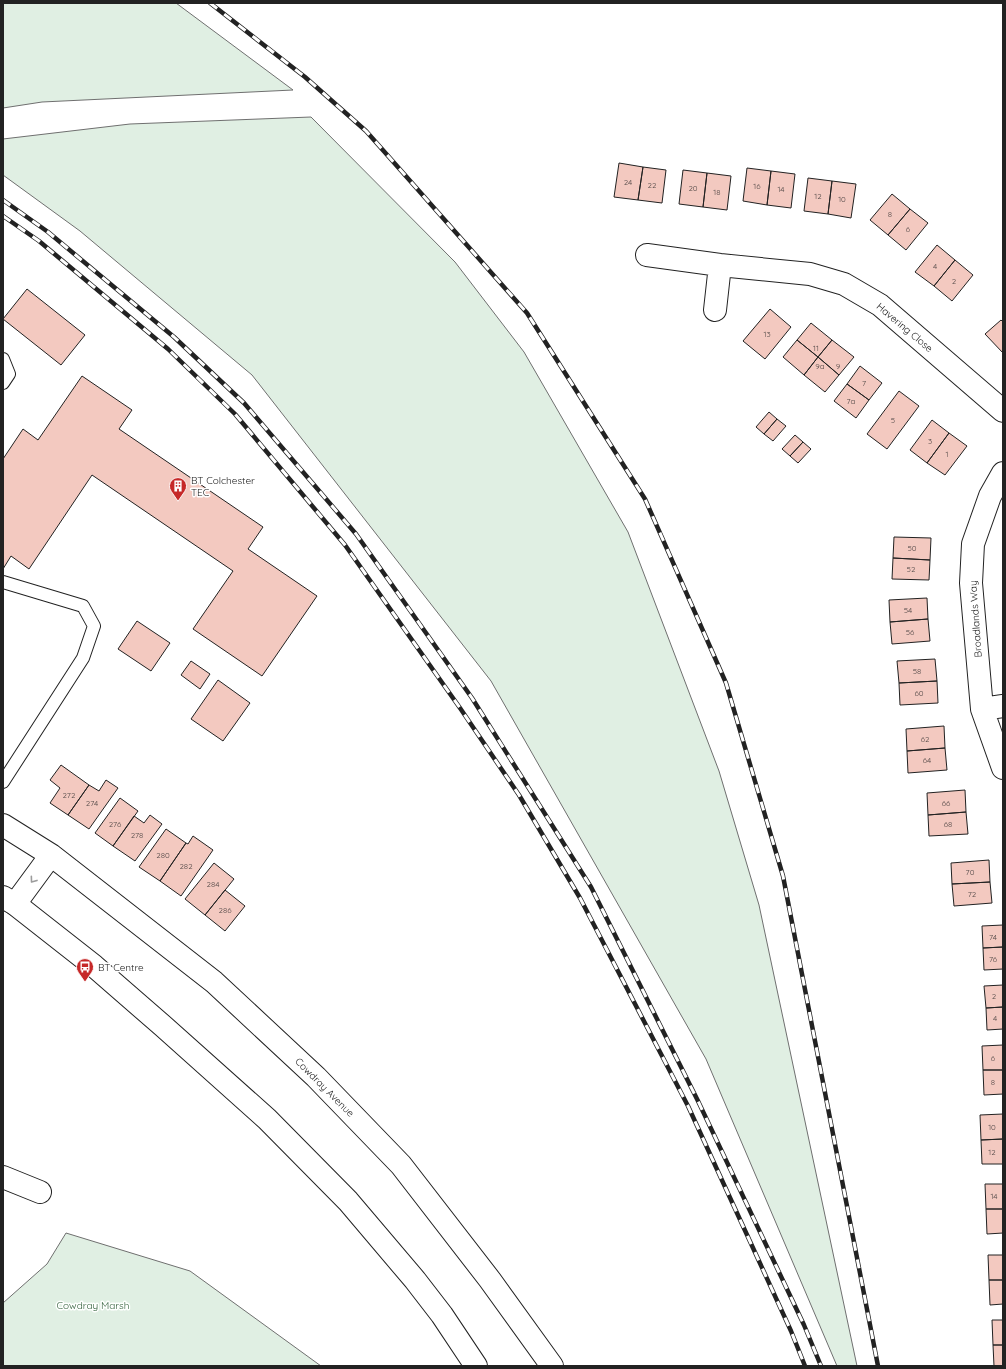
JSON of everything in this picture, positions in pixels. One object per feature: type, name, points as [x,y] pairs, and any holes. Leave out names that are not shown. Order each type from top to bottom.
[{"type":"street","name":"Havering Close","points":[[647,255],[720,265],[810,274],[844,284],[880,305],[1003,411]]},
{"type":"street","points":[[715,310],[720,265]]},
{"type":"street","name":"Broadlands Way","points":[[1003,473],[990,496],[973,544],[971,583],[1003,768]]},
{"type":"street","name":"Cowdray Avenue","points":[[3,825],[51,856],[214,982],[316,1077],[401,1165],[490,1280],[552,1366]]},
{"type":"street","points":[[51,856],[7,900],[94,966],[272,1124],[348,1201],[415,1280],[442,1315],[476,1366]]},
{"type":"street","points":[[3,1177],[40,1192]]},
{"type":"lane","points":[[3,359],[9,374],[3,383]]},
{"type":"lane","points":[[3,582],[84,606],[94,626],[83,658],[3,782]]},
{"type":"green space","points":[[3,3],[176,3],[293,90],[42,102],[3,108]]},
{"type":"green space","points":[[311,117],[455,262],[524,352],[628,532],[719,771],[759,905],[857,1366],[837,1366],[706,1059],[491,681],[252,375],[80,231],[3,175],[3,139],[130,124]]},
{"type":"green space","name":"Cowdray Marsh","points":[[66,1233],[190,1271],[321,1366],[3,1366],[3,1303],[47,1264]]},
{"type":"building","points":[[619,163],[643,167],[638,200],[614,197]]},
{"type":"building","points":[[643,167],[666,170],[662,203],[638,200]]},
{"type":"building","points":[[747,168],[771,171],[767,205],[743,201]]},
{"type":"building","points":[[683,170],[707,173],[703,207],[679,204]]},
{"type":"building","points":[[771,171],[795,174],[791,208],[767,205]]},
{"type":"building","points":[[707,173],[731,176],[727,210],[703,207]]},
{"type":"building","points":[[808,178],[832,181],[828,214],[804,211]]},
{"type":"building","points":[[832,181],[856,184],[851,218],[828,214]]},
{"type":"building","points":[[892,194],[910,209],[888,235],[870,220]]},
{"type":"building","points":[[910,209],[928,223],[906,250],[888,235]]},
{"type":"building","points":[[937,245],[955,260],[934,286],[915,272]]},
{"type":"building","points":[[955,260],[973,275],[952,301],[934,286]]},
{"type":"building","points":[[27,289],[85,335],[61,365],[3,319]]},
{"type":"building","points":[[770,309],[791,327],[765,359],[743,341]]},
{"type":"building","points":[[1001,320],[1003,322],[1003,353],[985,334]]},
{"type":"building","points":[[811,323],[832,340],[818,357],[797,340]]},
{"type":"building","points":[[797,340],[818,357],[804,375],[783,357]]},
{"type":"building","points":[[832,340],[854,357],[839,375],[818,357]]},
{"type":"building","points":[[818,357],[839,375],[825,392],[804,375]]},
{"type":"building","points":[[860,366],[882,383],[869,400],[847,384]]},
{"type":"building","name":"BT Colchester TEC","points":[[82,376],[132,410],[119,429],[263,527],[248,549],[317,596],[262,676],[193,629],[233,571],[92,475],[29,569],[11,556],[3,569],[3,459],[23,429],[38,440]]},
{"type":"building","points":[[847,384],[869,400],[856,418],[834,401]]},
{"type":"building","points":[[899,391],[919,406],[887,449],[867,434]]},
{"type":"building","points":[[769,412],[777,419],[764,434],[756,427]]},
{"type":"building","points":[[777,419],[786,426],[773,441],[764,434]]},
{"type":"building","points":[[932,420],[949,433],[927,463],[910,450]]},
{"type":"building","points":[[949,433],[967,446],[945,475],[927,463]]},
{"type":"building","points":[[795,435],[803,442],[790,456],[782,449]]},
{"type":"building","points":[[803,442],[811,449],[798,463],[790,456]]},
{"type":"building","points":[[894,537],[931,538],[930,560],[893,558]]},
{"type":"building","points":[[893,558],[930,560],[929,580],[892,579]]},
{"type":"building","points":[[927,598],[928,619],[890,622],[889,600]]},
{"type":"building","points":[[928,619],[930,641],[892,644],[890,622]]},
{"type":"building","points":[[137,621],[170,643],[151,671],[118,649]]},
{"type":"building","points":[[935,659],[937,681],[899,683],[897,661]]},
{"type":"building","points":[[191,661],[210,674],[200,689],[181,675]]},
{"type":"building","points":[[218,680],[250,703],[223,741],[191,719]]},
{"type":"building","points":[[937,681],[938,703],[900,705],[899,683]]},
{"type":"building","points":[[944,726],[945,748],[907,751],[906,729]]},
{"type":"building","points":[[945,748],[947,770],[908,773],[907,751]]},
{"type":"building","points":[[61,765],[89,785],[68,815],[50,803],[60,788],[50,780]]},
{"type":"building","points":[[106,780],[118,788],[89,829],[68,815],[89,785],[99,791]]},
{"type":"building","points":[[965,790],[966,812],[928,815],[927,793]]},
{"type":"building","points":[[120,798],[138,811],[113,846],[95,833]]},
{"type":"building","points":[[966,812],[968,834],[929,836],[928,815]]},
{"type":"building","points":[[150,815],[162,824],[135,861],[113,846],[134,816],[144,823]]},
{"type":"building","points":[[166,829],[186,843],[160,881],[139,867]]},
{"type":"building","points":[[193,836],[213,850],[181,896],[160,881],[186,843],[188,844]]},
{"type":"building","points":[[989,860],[990,882],[952,884],[951,863]]},
{"type":"building","points":[[214,863],[234,879],[205,915],[185,899]]},
{"type":"building","points":[[990,882],[992,903],[954,906],[952,884]]},
{"type":"building","points":[[225,890],[245,906],[225,931],[205,915]]},
{"type":"building","points":[[1003,925],[1003,947],[983,948],[982,926]]},
{"type":"building","points":[[1003,947],[1003,969],[984,970],[983,948]]},
{"type":"building","points":[[1003,985],[1003,1007],[986,1008],[984,986]]},
{"type":"building","points":[[1003,1007],[1003,1029],[987,1030],[986,1008]]},
{"type":"building","points":[[1003,1045],[1003,1070],[983,1070],[982,1046]]},
{"type":"building","points":[[983,1070],[1003,1070],[1003,1094],[984,1095]]},
{"type":"building","points":[[1003,1114],[1003,1139],[981,1140],[980,1115]]},
{"type":"building","points":[[1003,1139],[1003,1164],[982,1164],[981,1140]]},
{"type":"building","points":[[985,1184],[1003,1184],[1003,1209],[986,1209]]},
{"type":"building","points":[[986,1209],[1003,1209],[1003,1233],[987,1234]]},
{"type":"building","points":[[988,1255],[1003,1255],[1003,1280],[989,1280]]},
{"type":"building","points":[[989,1280],[1003,1280],[1003,1304],[990,1305]]},
{"type":"building","points":[[992,1320],[1003,1320],[1003,1345],[993,1345]]},
{"type":"building","points":[[993,1345],[1003,1345],[1003,1366],[994,1366]]},
{"type":"railway","points":[[210,3],[305,77],[366,131],[527,313],[645,499],[726,683],[783,876],[878,1366]]},
{"type":"railway","points":[[3,200],[48,232],[174,337],[244,403],[356,534],[472,698],[591,887],[698,1101],[804,1325],[821,1366]]},
{"type":"railway","points":[[3,216],[39,241],[168,349],[235,414],[345,545],[460,708],[519,795],[580,898],[688,1106],[791,1331],[805,1366]]},
{"type":"place","name":"BT Colchester TEC","points":[[178,501]]},
{"type":"place","name":"BT Centre","points":[[85,982]]}]
